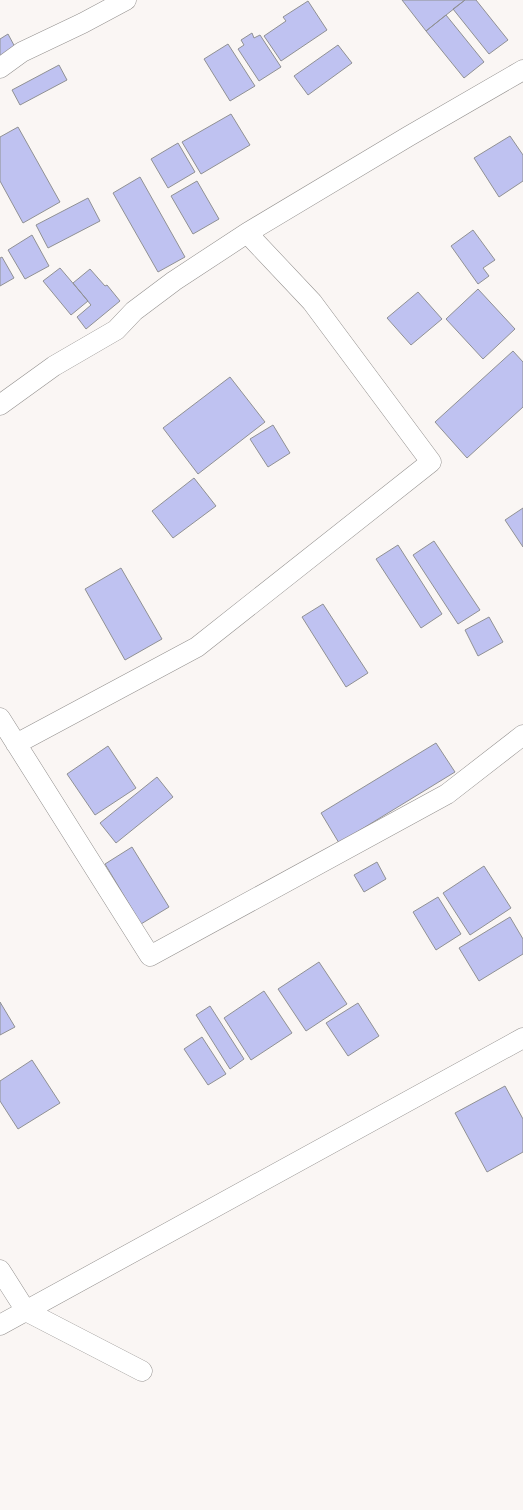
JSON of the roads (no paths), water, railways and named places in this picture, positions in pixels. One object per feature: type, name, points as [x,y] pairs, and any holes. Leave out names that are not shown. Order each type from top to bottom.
[{"type":"street","points":[[0,68],[22,52],[83,23],[126,0]]},
{"type":"street","points":[[0,405],[54,366],[116,330],[134,310],[174,281],[247,233],[523,70]]},
{"type":"street","points":[[16,744],[197,647],[431,462],[312,302],[247,233]]},
{"type":"street","points":[[0,718],[150,956],[447,794],[523,735]]},
{"type":"street","points":[[0,1325],[523,1038]]},
{"type":"street","points":[[0,1270],[26,1311],[142,1371]]}]
